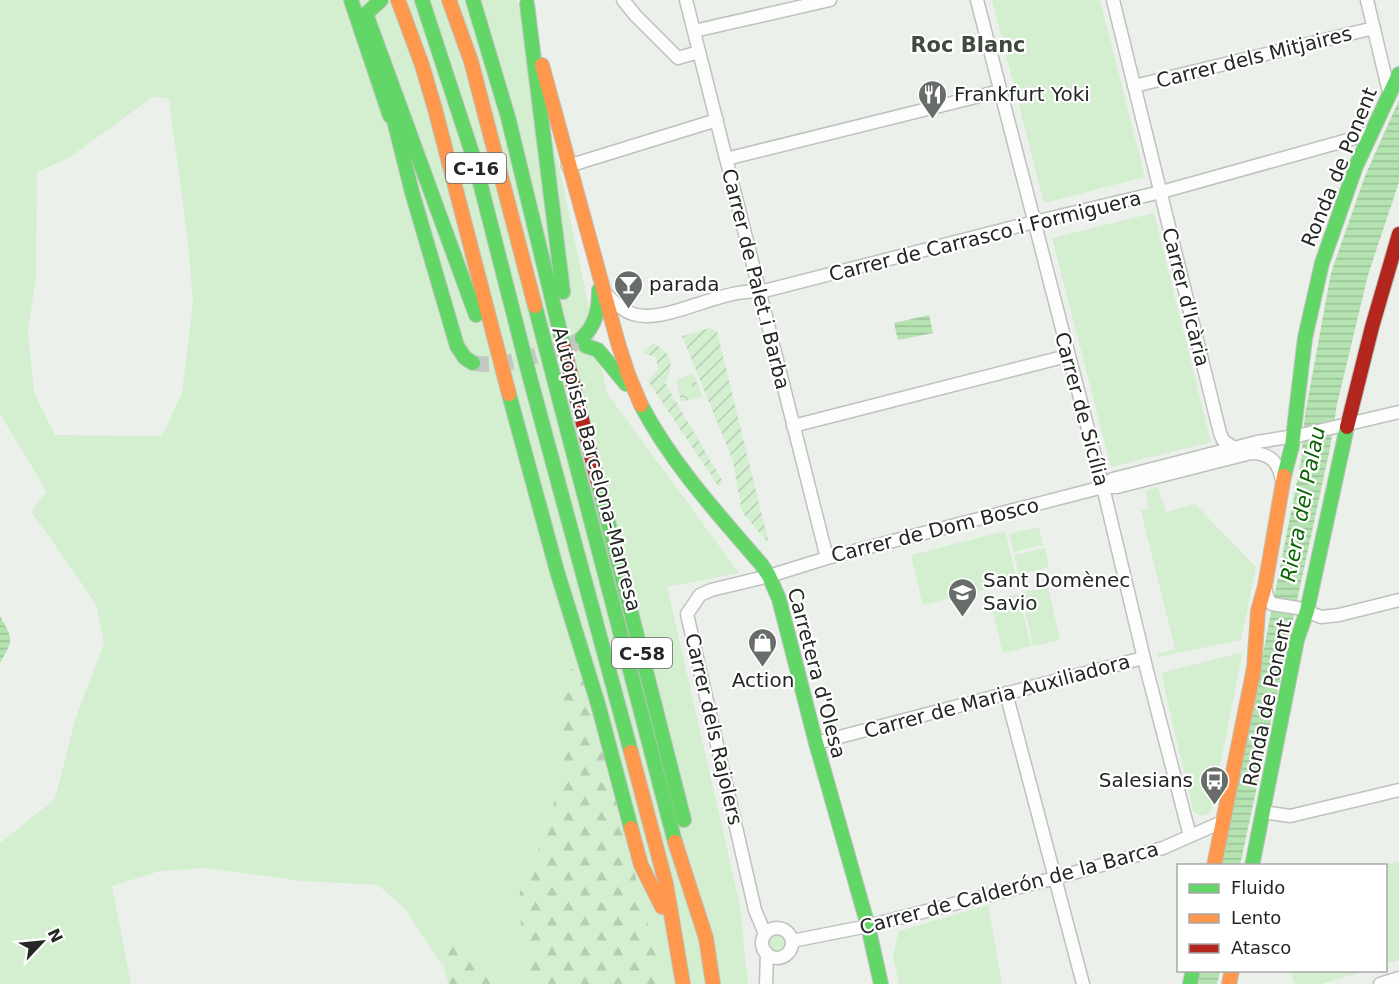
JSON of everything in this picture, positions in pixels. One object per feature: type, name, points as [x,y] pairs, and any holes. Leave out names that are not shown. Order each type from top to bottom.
[{"type":"main road","points":[[351,0],[400,148]]},
{"type":"main road","name":"C-58","points":[[362,0],[481,329],[512,428],[522,446]]},
{"type":"main road","points":[[381,0],[366,14],[400,148],[457,346],[465,358],[473,363]]},
{"type":"main road","name":"Autopista Barcelona-Manresa","points":[[422,0],[474,159],[530,378],[638,777],[666,884],[683,984]]},
{"type":"main road","name":"Autopista Barcelona-Manresa","points":[[449,0],[471,61],[681,864],[706,938],[713,984]]},
{"type":"main road","name":"C-58","points":[[473,0],[508,117],[688,837],[706,938]]},
{"type":"main road","points":[[478,0],[482,25]]},
{"type":"main road","name":"C-58","points":[[399,2],[435,108],[522,446],[598,704],[641,865],[676,935]]},
{"type":"main road","points":[[526,2],[603,291],[627,371],[641,408]]},
{"type":"main road","points":[[526,2],[567,324],[564,343]]},
{"type":"main road","name":"Ronda de Ponent","points":[[1214,864],[1254,668],[1258,611],[1265,586],[1282,481],[1287,470],[1294,435],[1307,326],[1318,277],[1340,206],[1371,131],[1399,74]]},
{"type":"main road","name":"Ronda de Ponent","points":[[1252,864],[1302,610],[1376,311],[1399,234]]},
{"type":"main road","points":[[598,273],[600,297],[597,313],[584,342],[606,358],[641,408]]},
{"type":"main road","name":"Carretera d'Olesa","points":[[641,408],[686,474],[769,576],[781,607],[816,743],[868,926],[881,984]]},
{"type":"street","points":[[624,0],[635,15],[678,58],[699,52]]},
{"type":"street","name":"Carrer de Palet i Barba","points":[[686,0],[827,558]]},
{"type":"street","points":[[694,31],[830,0]]},
{"type":"street","name":"Carrer de Sicília","points":[[977,0],[1035,222],[1067,356],[1103,487],[1143,657],[1190,836]]},
{"type":"street","name":"Carrer d'Icària","points":[[1113,0],[1220,433],[1223,440],[1234,448]]},
{"type":"street","points":[[1367,0],[1389,92]]},
{"type":"street","name":"Carrer dels Mitjaires","points":[[1134,86],[1374,28]]},
{"type":"street","points":[[726,159],[1000,91]]},
{"type":"street","points":[[568,166],[717,120]]},
{"type":"street","name":"Carrer de Carrasco i Formiguera","points":[[603,291],[620,308],[635,315],[656,315],[740,292],[760,292],[1159,192],[1362,136],[1371,131]]},
{"type":"street","points":[[794,426],[1067,356]]},
{"type":"street","name":"Carrer de Dom Bosco","points":[[1103,487],[1113,480],[1234,448],[1399,412]]},
{"type":"street","name":"Carrer de Dom Bosco","points":[[769,576],[827,558],[1103,487],[1117,487],[1251,453],[1261,453],[1271,457],[1278,466],[1282,481]]},
{"type":"street","name":"Carrer dels Rajolers","points":[[765,934],[755,910],[687,614],[700,595],[711,590],[769,576]]},
{"type":"street","points":[[1265,586],[1268,599],[1272,604],[1302,610],[1321,617],[1339,615],[1399,600]]},
{"type":"street","name":"Carrer de Maria Auxiliadora","points":[[816,743],[1143,657]]},
{"type":"street","points":[[1006,693],[1083,984]]},
{"type":"street","points":[[1263,812],[1290,816],[1399,790]]},
{"type":"street","points":[[1186,818],[1203,826],[1222,822]]},
{"type":"street","name":"Carrer de Calderón de la Barca","points":[[792,941],[868,926],[1055,878],[1163,848],[1222,822]]},
{"type":"street","points":[[772,928],[781,928],[787,932],[792,941],[790,951],[781,957],[771,956],[762,944],[765,934],[772,928]]},
{"type":"street","points":[[766,984],[767,953]]},
{"type":"street","points":[[1380,984],[1399,978]]},
{"type":"green space","points":[[0,0],[517,0],[555,147],[607,393],[739,573],[667,587],[740,905],[748,984],[661,984],[659,966],[580,666],[561,678],[557,730],[559,787],[538,851],[526,869],[519,897],[521,927],[532,984],[491,984],[473,954],[466,947],[452,941],[443,942],[442,965],[404,908],[378,885],[302,881],[206,868],[160,871],[112,886],[131,984],[0,984],[0,843],[55,799],[75,720],[104,643],[96,604],[31,511],[47,492],[0,414]],"holes":[[[154,96],[169,99],[188,243],[193,303],[182,393],[162,436],[55,435],[34,393],[28,330],[36,277],[37,172],[70,157]]]},
{"type":"green space","points":[[992,0],[1100,0],[1145,177],[1044,203]]},
{"type":"green space","points":[[1154,213],[1211,442],[1111,467],[1052,238]]},
{"type":"green space","points":[[710,328],[717,332],[769,544],[742,512],[733,461],[682,336]]},
{"type":"green space","points":[[653,343],[668,355],[671,365],[665,383],[722,480],[719,487],[648,381],[658,369],[656,358],[643,352]]},
{"type":"green space","points":[[693,373],[703,397],[681,402],[676,380]]},
{"type":"green space","points":[[1158,487],[1166,512],[1195,504],[1256,567],[1241,640],[1158,657],[1158,654],[1175,649],[1141,511],[1149,508],[1145,491]]},
{"type":"green space","points":[[1039,527],[1043,545],[1014,552],[1009,534]]},
{"type":"green space","points":[[1005,531],[1017,581],[923,605],[911,555]]},
{"type":"green space","points":[[1045,548],[1049,567],[1019,575],[1014,555]]},
{"type":"green space","points":[[1048,587],[1060,640],[1033,646],[1021,593]]},
{"type":"green space","points":[[1018,594],[1031,646],[1003,653],[990,601]]},
{"type":"green space","points":[[1239,653],[1242,655],[1212,807],[1209,814],[1201,816],[1193,811],[1162,677],[1164,672]]},
{"type":"green space","points":[[580,665],[659,966],[661,984],[532,984],[521,927],[519,897],[526,869],[538,851],[559,787],[557,730],[561,678]]},
{"type":"green space","points":[[1399,861],[1399,960],[1387,964],[1387,864]]},
{"type":"green space","points":[[988,905],[1002,984],[899,984],[893,956],[899,931]]},
{"type":"green space","points":[[777,933],[783,936],[786,942],[783,948],[777,951],[771,948],[768,942],[771,936]]},
{"type":"green space","points":[[450,940],[470,951],[491,984],[449,984],[442,953],[443,942]]},
{"type":"green space","points":[[1291,972],[1363,972],[1321,984],[1295,984]]},
{"type":"water","name":"Riera del Palau","points":[[1399,100],[1399,182],[1368,275],[1337,404],[1330,448],[1240,864],[1221,864],[1301,461],[1305,415],[1331,273],[1365,176]]},
{"type":"water","points":[[929,315],[933,333],[898,340],[894,323]]},
{"type":"water","points":[[0,616],[9,635],[10,643],[0,663]]},
{"type":"water","points":[[1201,972],[1220,972],[1217,984],[1198,984]]},
{"type":"tunnel","points":[[473,363],[510,362],[572,345],[582,338]]},
{"type":"traffic: fast","points":[[351,0],[390,116]]},
{"type":"traffic: fast","points":[[366,14],[381,0]]},
{"type":"traffic: fast","points":[[422,0],[474,159],[530,378],[631,752]]},
{"type":"traffic: fast","points":[[473,0],[508,117],[564,348]]},
{"type":"traffic: fast","points":[[527,4],[563,292]]},
{"type":"traffic: fast","points":[[366,14],[476,315]]},
{"type":"traffic: fast","points":[[1284,476],[1292,446],[1305,338],[1322,263],[1356,166],[1399,74]]},
{"type":"traffic: fast","points":[[390,104],[412,192],[457,346],[465,358],[473,363]]},
{"type":"traffic: fast","points":[[582,338],[591,328],[596,316],[599,290]]},
{"type":"traffic: fast","points":[[535,306],[675,842]]},
{"type":"traffic: fast","points":[[586,346],[598,350],[626,384]]},
{"type":"traffic: fast","points":[[509,394],[631,828]]},
{"type":"traffic: fast","points":[[641,405],[681,468],[761,564],[779,599],[816,743],[868,926],[881,984]]},
{"type":"traffic: fast","points":[[1252,864],[1297,640],[1307,611],[1347,427]]},
{"type":"traffic: fast","points":[[598,483],[684,820]]},
{"type":"traffic: fast","points":[[1190,984],[1193,972]]},
{"type":"traffic: slow","points":[[398,0],[422,65],[435,109],[509,394]]},
{"type":"traffic: slow","points":[[449,0],[471,61],[535,306]]},
{"type":"traffic: slow","points":[[542,65],[618,343],[641,405]]},
{"type":"traffic: slow","points":[[1214,864],[1254,668],[1258,611],[1265,586],[1284,476]]},
{"type":"traffic: slow","points":[[631,752],[666,884],[683,984]]},
{"type":"traffic: slow","points":[[631,828],[641,865],[662,907]]},
{"type":"traffic: slow","points":[[675,842],[706,938],[713,984]]},
{"type":"traffic: slow","points":[[1229,984],[1232,972]]},
{"type":"traffic: jam","points":[[1347,427],[1372,327],[1399,234]]},
{"type":"traffic: jam","points":[[564,348],[598,483]]},
{"type":"place","name":"Frankfurt Yoki","points":[[933,120]]},
{"type":"place","name":"parada","points":[[628,310]]},
{"type":"place","name":"Sant Domènec Savio","points":[[962,618]]},
{"type":"place","name":"Action","points":[[763,668]]},
{"type":"place","name":"Salesians","points":[[1214,806]]},
{"type":"district","name":"Roc Blanc","points":[[968,45]]}]
